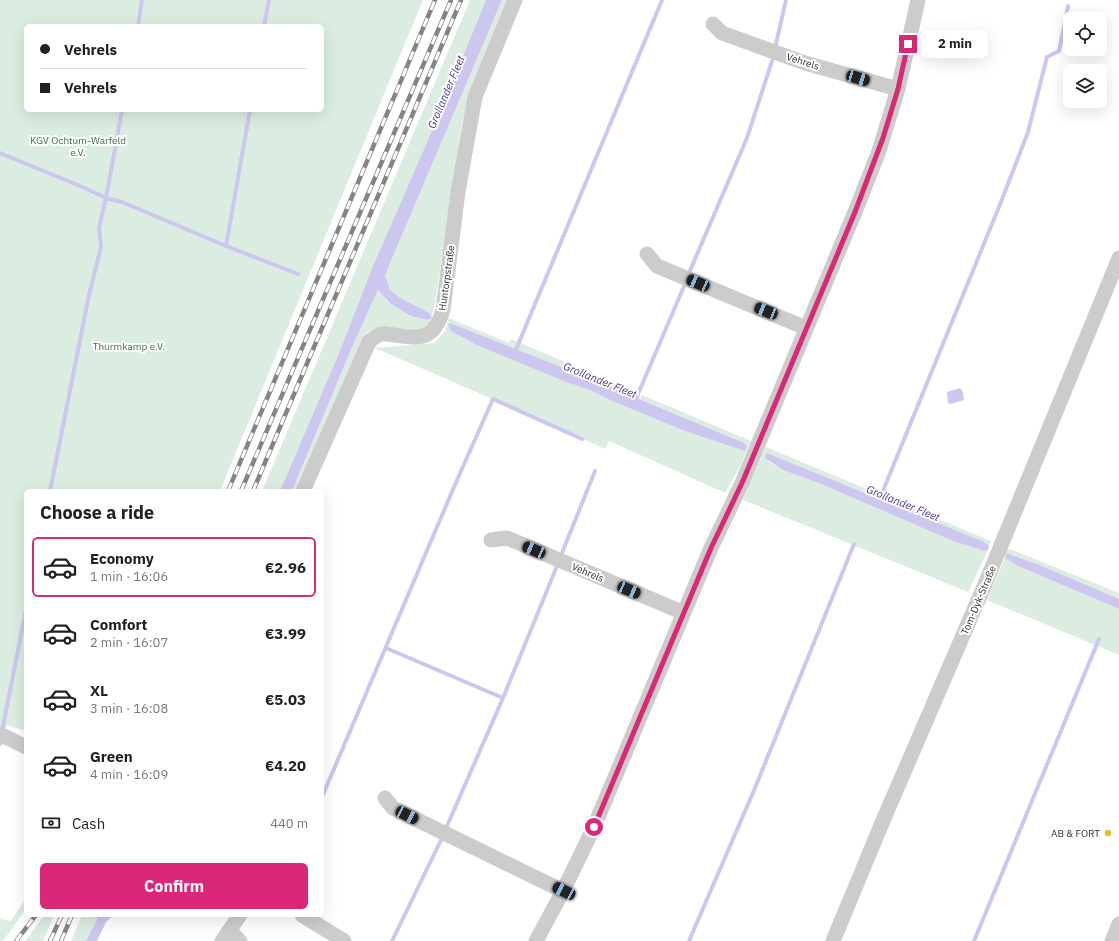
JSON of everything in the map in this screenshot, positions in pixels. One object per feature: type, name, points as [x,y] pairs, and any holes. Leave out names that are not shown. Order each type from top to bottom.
[{"type":"street","name":"Huntorpstraße","points":[[304,489],[369,342],[374,337],[388,333],[418,338],[428,336],[436,328],[440,320],[443,310],[458,192],[475,97],[515,0]]},
{"type":"street","points":[[536,941],[564,891],[594,827],[711,548],[742,483],[879,151],[898,89],[918,0]]},
{"type":"street","name":"Vehrels","points":[[713,24],[722,33],[805,63],[898,89]]},
{"type":"street","points":[[647,254],[657,266],[806,328]]},
{"type":"street","name":"Tom-Dyk-Straße","points":[[833,941],[882,822],[986,582],[1119,258]]},
{"type":"street","name":"Vehrels","points":[[491,540],[507,538],[684,613]]},
{"type":"street","points":[[0,734],[24,746]]},
{"type":"street","points":[[385,798],[393,808],[564,891]]},
{"type":"street","points":[[231,938],[239,917]]},
{"type":"street","points":[[305,917],[344,941]]},
{"type":"street","points":[[1112,941],[1119,924]]},
{"type":"green space","points":[[0,0],[423,0],[221,489],[24,489],[24,730],[7,725],[0,747]]},
{"type":"green space","points":[[470,0],[486,0],[438,117],[373,266],[339,353],[281,489],[263,489]]},
{"type":"green space","points":[[502,0],[509,0],[470,92],[462,123],[435,304],[430,323],[422,331],[381,327],[367,332],[359,347],[298,489],[293,489],[353,345],[378,290],[391,304],[411,316],[427,320],[418,307],[399,297],[390,290],[385,275]]},
{"type":"green space","points":[[449,318],[509,343],[511,339],[635,392],[633,396],[465,329],[503,356],[566,382],[590,390],[612,401],[685,431],[745,451],[747,445],[640,399],[642,395],[751,441],[740,466],[725,493],[609,441],[605,449],[375,348],[434,343],[445,331]]},
{"type":"green space","points":[[766,447],[991,541],[989,546],[983,542],[767,453],[769,462],[783,470],[821,484],[953,541],[984,551],[988,550],[968,592],[743,500]]},
{"type":"green space","points":[[1007,548],[1119,593],[1119,599],[1042,566],[1006,553]]},
{"type":"green space","points":[[1005,558],[1018,566],[1119,609],[1119,655],[987,600]]},
{"type":"green space","points":[[24,901],[24,912],[3,941],[0,941],[0,919],[11,921]]},
{"type":"green space","points":[[43,917],[53,917],[43,941],[25,941]]},
{"type":"green space","points":[[81,917],[98,917],[86,941],[71,941]]},
{"type":"shaded area","points":[[486,0],[502,0],[385,275],[390,290],[399,297],[429,313],[432,318],[427,320],[411,316],[391,304],[378,290],[353,345],[293,489],[281,489],[339,353],[373,266],[438,117]]},
{"type":"shaded area","points":[[450,323],[589,378],[742,442],[747,445],[745,451],[685,431],[612,401],[590,390],[566,382],[475,344],[451,331],[448,325]]},
{"type":"shaded area","points":[[960,388],[963,392],[964,400],[951,404],[948,403],[947,392]]},
{"type":"shaded area","points":[[767,453],[984,542],[989,546],[988,550],[984,551],[953,541],[821,484],[783,470],[765,458]]},
{"type":"shaded area","points":[[1006,553],[1042,566],[1119,599],[1119,609],[1018,566],[1005,558]]},
{"type":"shaded area","points":[[98,917],[111,917],[106,922],[97,941],[86,941]]},
{"type":"waterway","points":[[138,24],[142,0]]},
{"type":"waterway","points":[[264,24],[269,0]]},
{"type":"waterway","points":[[515,352],[662,0]]},
{"type":"waterway","points":[[775,48],[786,0]]},
{"type":"waterway","name":"Grollander Fleet","points":[[878,503],[1001,202],[1028,132],[1047,57],[1059,51],[1068,6]]},
{"type":"waterway","points":[[689,273],[747,138],[772,61]]},
{"type":"waterway","points":[[50,489],[89,295],[101,247],[99,228],[122,112]]},
{"type":"waterway","points":[[226,246],[250,112]]},
{"type":"waterway","points":[[0,153],[106,198],[122,202],[226,246],[298,274]]},
{"type":"waterway","name":"Grollander Fleet","points":[[635,401],[685,284]]},
{"type":"waterway","points":[[324,792],[493,399],[582,439]]},
{"type":"waterway","points":[[562,553],[595,471]]},
{"type":"waterway","points":[[689,941],[755,788],[854,544]]},
{"type":"waterway","points":[[447,826],[503,698],[557,566]]},
{"type":"waterway","points":[[3,726],[24,620]]},
{"type":"waterway","points":[[974,941],[1099,639]]},
{"type":"waterway","points":[[386,648],[503,698]]},
{"type":"waterway","points":[[392,941],[442,838]]},
{"type":"railway","points":[[229,489],[435,0]]},
{"type":"railway","points":[[242,489],[451,0]]},
{"type":"railway","points":[[254,489],[461,0]]},
{"type":"railway","points":[[16,941],[34,917]]},
{"type":"railway","points":[[50,941],[61,917]]},
{"type":"railway","points":[[61,941],[71,917]]},
{"type":"place","name":"AB & FORT","points":[[1108,833]]},
{"type":"route","points":[[594,827],[711,548],[742,483],[855,212],[879,151],[898,89],[908,44]]},
{"type":"park label","name":"KGV Ochtum-Warfeld e.V.","points":[[78,146]]},
{"type":"park label","name":"Thurmkamp e.V.","points":[[129,346]]}]
